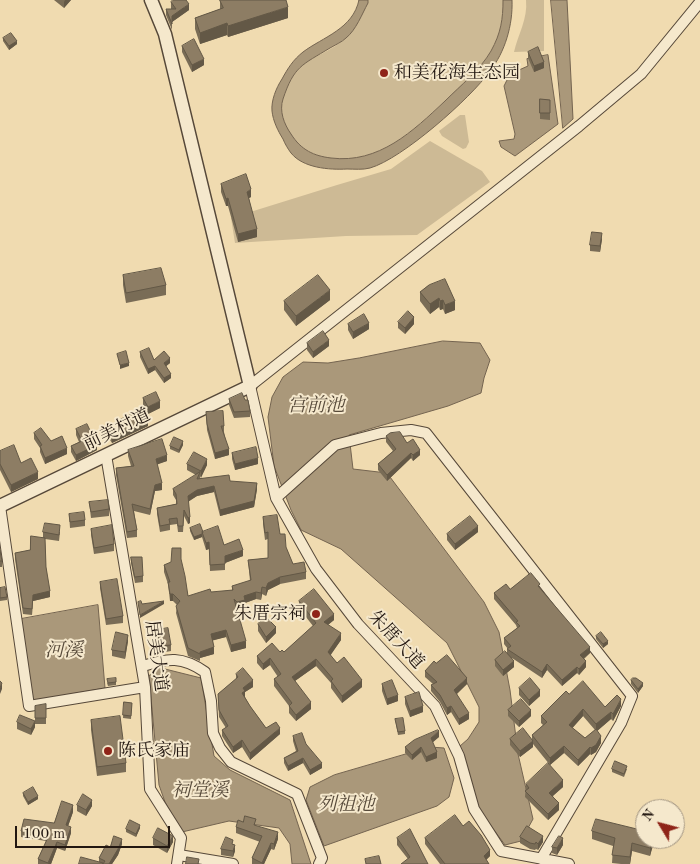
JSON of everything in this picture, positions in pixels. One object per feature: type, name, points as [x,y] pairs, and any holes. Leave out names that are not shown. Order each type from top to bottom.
[{"type":"street","points":[[151,0],[165,34],[250,386],[579,126],[641,74],[700,2]]},
{"type":"street","name":"前美村道","points":[[0,506],[250,386]]},
{"type":"street","name":"朱厝大道","points":[[250,386],[276,498],[316,569],[358,624],[435,706],[459,756],[474,810],[501,851],[569,864]]},
{"type":"street","points":[[276,498],[335,445],[381,433],[411,430],[426,433],[632,696],[621,723],[541,859]]},
{"type":"street","name":"居美大道","points":[[106,455],[143,666],[150,789],[181,838],[178,860]]},
{"type":"street","points":[[0,506],[29,706],[145,687]]},
{"type":"street","points":[[143,666],[162,659],[174,660],[192,664],[205,672],[211,701],[213,733],[220,748],[231,762],[297,794],[322,858],[319,864]]},
{"type":"street","points":[[178,860],[233,864]]},
{"type":"shaded area","points":[[368,0],[503,0],[502,20],[491,51],[482,64],[422,122],[394,143],[364,156],[328,158],[314,154],[297,143],[283,121],[282,105],[285,92],[303,64],[335,46],[348,36],[365,9]]},
{"type":"shaded area","points":[[526,0],[544,0],[544,51],[514,52],[524,20]]},
{"type":"shaded area","points":[[460,115],[465,115],[469,142],[466,148],[463,149],[442,136],[439,131]]},
{"type":"shaded area","points":[[430,141],[482,171],[490,182],[417,235],[346,236],[235,243],[231,218],[391,169]]},
{"type":"water","points":[[359,0],[368,0],[368,3],[350,35],[300,67],[291,80],[283,99],[282,113],[284,122],[295,140],[308,151],[325,157],[348,159],[365,156],[380,151],[408,134],[464,83],[487,58],[499,32],[503,0],[512,0],[512,9],[504,47],[490,71],[468,96],[417,140],[400,153],[370,168],[340,169],[309,165],[296,158],[288,148],[273,118],[273,99],[276,90],[294,61],[303,52],[344,25],[356,10]]},
{"type":"water","points":[[551,0],[567,0],[573,119],[563,128]]},
{"type":"water","points":[[548,55],[558,124],[515,156],[501,147],[499,141],[514,139],[515,134],[504,86],[510,74],[528,66],[527,59]]},
{"type":"water","name":"宫前池","points":[[443,341],[480,343],[490,360],[481,393],[448,406],[349,435],[353,469],[387,473],[484,602],[499,632],[510,690],[518,754],[533,819],[521,841],[505,845],[478,808],[460,746],[468,739],[479,722],[479,707],[447,643],[341,549],[301,530],[274,466],[268,417],[272,397],[283,377],[303,362],[328,363]]},
{"type":"water","name":"河溪","points":[[98,605],[105,688],[32,701],[21,619]]},
{"type":"water","name":"祠堂溪","points":[[161,668],[201,678],[214,756],[230,770],[290,800],[311,864],[292,864],[290,844],[279,828],[229,821],[182,832],[165,802],[159,785],[149,676],[154,670]]},
{"type":"water","name":"列祖池","points":[[430,747],[444,748],[454,778],[449,797],[437,806],[324,846],[306,800],[310,787],[334,775]]},
{"type":"building","points":[[173,0],[186,0],[189,4],[172,16],[172,24],[166,9],[176,9],[171,2]]},
{"type":"building","points":[[220,0],[286,0],[288,7],[228,26],[227,23],[200,33],[195,18],[223,8]]},
{"type":"building","points":[[11,33],[17,41],[9,46],[3,38]]},
{"type":"building","points":[[194,39],[204,59],[192,65],[182,46]]},
{"type":"building","points":[[538,47],[544,62],[534,66],[528,52]]},
{"type":"building","points":[[540,99],[550,100],[550,113],[540,113]]},
{"type":"building","points":[[246,174],[251,189],[247,192],[257,229],[238,234],[228,198],[226,199],[221,184]]},
{"type":"building","points":[[592,232],[602,233],[600,246],[590,245]]},
{"type":"building","points":[[161,268],[166,285],[126,293],[123,275]]},
{"type":"building","points":[[318,275],[330,290],[296,316],[284,301]]},
{"type":"building","points":[[445,279],[455,301],[445,305],[443,300],[440,301],[439,298],[430,304],[420,292],[429,285]]},
{"type":"building","points":[[408,311],[414,317],[405,328],[398,322]]},
{"type":"building","points":[[364,314],[369,323],[353,332],[348,324]]},
{"type":"building","points":[[323,331],[329,340],[313,352],[307,343]]},
{"type":"building","points":[[149,348],[154,360],[164,351],[170,358],[164,363],[171,374],[164,378],[155,366],[148,369],[140,352]]},
{"type":"building","points":[[126,351],[129,363],[120,365],[117,354]]},
{"type":"building","points":[[156,392],[160,401],[148,407],[143,398]]},
{"type":"building","points":[[242,393],[245,400],[248,400],[250,411],[234,412],[229,399]]},
{"type":"building","points":[[142,409],[148,420],[112,438],[110,434],[123,424],[120,420]]},
{"type":"building","points":[[223,411],[224,426],[221,426],[229,449],[215,453],[207,424],[206,412]]},
{"type":"building","points":[[87,424],[97,445],[76,455],[71,446],[82,441],[76,429]]},
{"type":"building","points":[[41,428],[51,441],[62,436],[67,448],[45,458],[40,446],[42,445],[34,433]]},
{"type":"building","points":[[400,432],[407,443],[413,439],[420,450],[413,455],[411,453],[387,475],[378,464],[396,449],[386,436],[390,433]]},
{"type":"building","points":[[174,437],[183,441],[179,450],[170,446]]},
{"type":"building","points":[[162,439],[167,455],[156,459],[162,483],[155,485],[150,509],[132,504],[137,530],[127,532],[116,468],[134,466],[128,450]]},
{"type":"building","points":[[14,445],[21,463],[31,458],[38,472],[11,485],[0,464],[0,451]]},
{"type":"building","points":[[256,447],[258,458],[235,464],[232,453]]},
{"type":"building","points":[[194,452],[207,459],[201,471],[187,464]]},
{"type":"building","points":[[200,472],[197,479],[229,475],[230,481],[257,483],[254,501],[220,510],[214,486],[197,490],[188,496],[190,517],[188,518],[184,510],[183,526],[178,526],[177,518],[169,519],[170,524],[160,526],[157,508],[177,504],[176,494],[173,489]]},
{"type":"building","points":[[108,500],[109,509],[91,512],[89,502]]},
{"type":"building","points":[[84,512],[85,520],[70,522],[69,514]]},
{"type":"building","points":[[277,515],[280,534],[285,534],[286,547],[293,564],[304,562],[306,572],[280,577],[268,583],[266,588],[262,587],[261,593],[256,592],[244,596],[245,600],[237,602],[234,599],[246,641],[231,645],[226,630],[211,634],[214,647],[200,652],[200,654],[188,648],[176,606],[180,601],[173,594],[170,594],[168,582],[170,582],[164,565],[171,562],[172,548],[181,548],[181,559],[188,596],[210,589],[211,592],[233,590],[232,586],[251,580],[248,560],[268,558],[268,532],[265,533],[263,517]]},
{"type":"building","points":[[470,516],[478,526],[455,544],[447,534]]},
{"type":"building","points":[[45,523],[60,525],[59,535],[43,532]]},
{"type":"building","points":[[200,524],[203,532],[194,537],[190,528]]},
{"type":"building","points":[[112,525],[114,544],[94,548],[91,529]]},
{"type":"building","points":[[218,526],[224,545],[239,539],[243,550],[225,556],[225,564],[210,565],[209,542],[206,543],[202,532]]},
{"type":"building","points":[[31,536],[45,538],[46,567],[50,591],[33,595],[32,609],[23,608],[15,553],[30,550]]},
{"type":"building","points":[[131,557],[142,557],[143,576],[135,577]]},
{"type":"building","points":[[531,573],[540,584],[538,586],[590,647],[580,655],[586,661],[579,669],[577,667],[562,680],[547,664],[542,672],[507,649],[511,646],[504,638],[520,626],[516,622],[518,621],[494,593],[506,584],[510,589]]},
{"type":"building","points":[[117,579],[123,616],[106,619],[100,582]]},
{"type":"building","points":[[5,587],[7,597],[0,598],[0,588]]},
{"type":"building","points":[[314,589],[334,614],[324,622],[341,633],[328,652],[337,663],[344,657],[362,680],[342,696],[331,681],[333,679],[316,659],[292,677],[311,702],[296,715],[289,706],[292,703],[274,679],[281,674],[270,658],[263,664],[257,656],[272,643],[280,652],[282,650],[284,652],[316,623],[299,601]]},
{"type":"building","points":[[141,601],[142,604],[164,601],[140,615],[138,602]]},
{"type":"building","points":[[266,617],[276,627],[266,637],[258,624]]},
{"type":"building","points":[[168,628],[171,645],[160,646],[157,630]]},
{"type":"building","points":[[116,632],[128,635],[125,652],[112,650]]},
{"type":"building","points":[[601,632],[608,641],[603,644],[596,636]]},
{"type":"building","points":[[505,651],[514,661],[503,670],[495,660]]},
{"type":"building","points":[[447,655],[467,678],[454,690],[469,713],[459,719],[451,706],[447,708],[440,695],[431,685],[437,682],[425,671],[434,661],[436,663]]},
{"type":"building","points":[[243,668],[253,680],[243,688],[245,691],[242,693],[250,706],[266,728],[276,722],[280,728],[250,753],[242,740],[233,747],[222,730],[228,726],[219,710],[218,694],[238,677],[236,674]]},
{"type":"building","points":[[116,678],[116,682],[108,683],[107,679]]},
{"type":"building","points":[[530,678],[540,690],[529,700],[519,688]]},
{"type":"building","points":[[633,678],[643,683],[638,689],[631,680]]},
{"type":"building","points":[[392,680],[398,695],[387,699],[382,684]]},
{"type":"building","points":[[583,681],[605,707],[617,695],[621,699],[613,714],[611,712],[596,724],[583,709],[569,725],[585,738],[596,729],[601,736],[596,745],[590,747],[578,760],[564,746],[550,758],[532,735],[547,722],[541,716],[566,691],[569,694]]},
{"type":"building","points":[[419,692],[423,706],[410,711],[405,697]]},
{"type":"building","points":[[521,699],[531,710],[519,721],[508,710]]},
{"type":"building","points":[[124,702],[132,703],[131,716],[123,715]]},
{"type":"building","points":[[46,704],[46,718],[35,718],[35,706]]},
{"type":"building","points":[[20,715],[35,721],[31,729],[17,722]]},
{"type":"building","name":"陈氏家庙","points":[[120,716],[126,763],[97,767],[91,720]]},
{"type":"building","points":[[403,718],[405,731],[398,732],[395,719]]},
{"type":"building","points":[[523,728],[533,741],[520,751],[510,739]]},
{"type":"building","points":[[438,730],[431,738],[437,752],[426,757],[421,747],[412,755],[405,747],[414,740]]},
{"type":"building","points":[[302,733],[306,744],[322,763],[310,770],[303,758],[288,766],[284,758],[298,751],[293,736]]},
{"type":"building","points":[[615,761],[627,766],[624,774],[612,769]]},
{"type":"building","points":[[548,763],[563,780],[549,793],[559,803],[548,814],[525,791],[529,788],[526,784]]},
{"type":"building","points":[[33,787],[38,796],[28,802],[23,793]]},
{"type":"building","points":[[83,794],[92,800],[86,810],[77,805]]},
{"type":"building","points":[[62,801],[73,805],[66,825],[71,827],[65,845],[57,842],[48,863],[38,859],[49,835],[21,831],[24,819],[54,823]]},
{"type":"building","points":[[455,815],[463,826],[469,821],[481,835],[490,850],[484,856],[489,864],[445,864],[425,838]]},
{"type":"building","points":[[245,816],[256,819],[254,825],[278,832],[274,844],[271,843],[262,863],[252,858],[262,836],[236,827],[238,820],[243,822]]},
{"type":"building","points":[[596,819],[635,829],[635,844],[632,843],[630,857],[612,855],[615,838],[592,831]]},
{"type":"building","points":[[130,820],[140,825],[136,834],[126,829]]},
{"type":"building","points":[[527,826],[543,836],[538,844],[536,842],[535,844],[530,843],[520,837]]},
{"type":"building","points":[[158,828],[173,836],[167,846],[153,838]]},
{"type":"building","points":[[410,829],[428,864],[401,864],[410,857],[397,838]]},
{"type":"building","points":[[114,836],[122,839],[109,864],[103,864],[105,861],[99,858],[106,845],[110,847]]},
{"type":"building","points":[[559,836],[563,838],[557,848],[552,847]]},
{"type":"building","points":[[226,837],[233,840],[232,844],[235,845],[233,851],[221,849]]},
{"type":"building","points":[[379,856],[381,864],[366,864],[365,859]]},
{"type":"building","points":[[81,857],[103,863],[79,864]]},
{"type":"building","points":[[187,857],[199,859],[198,864],[186,864]]},
{"type":"place","name":"和美花海生态园","points":[[384,73]]},
{"type":"place","name":"朱厝宗祠","points":[[316,614]]},
{"type":"place","name":"陈氏家庙","points":[[108,751]]}]
